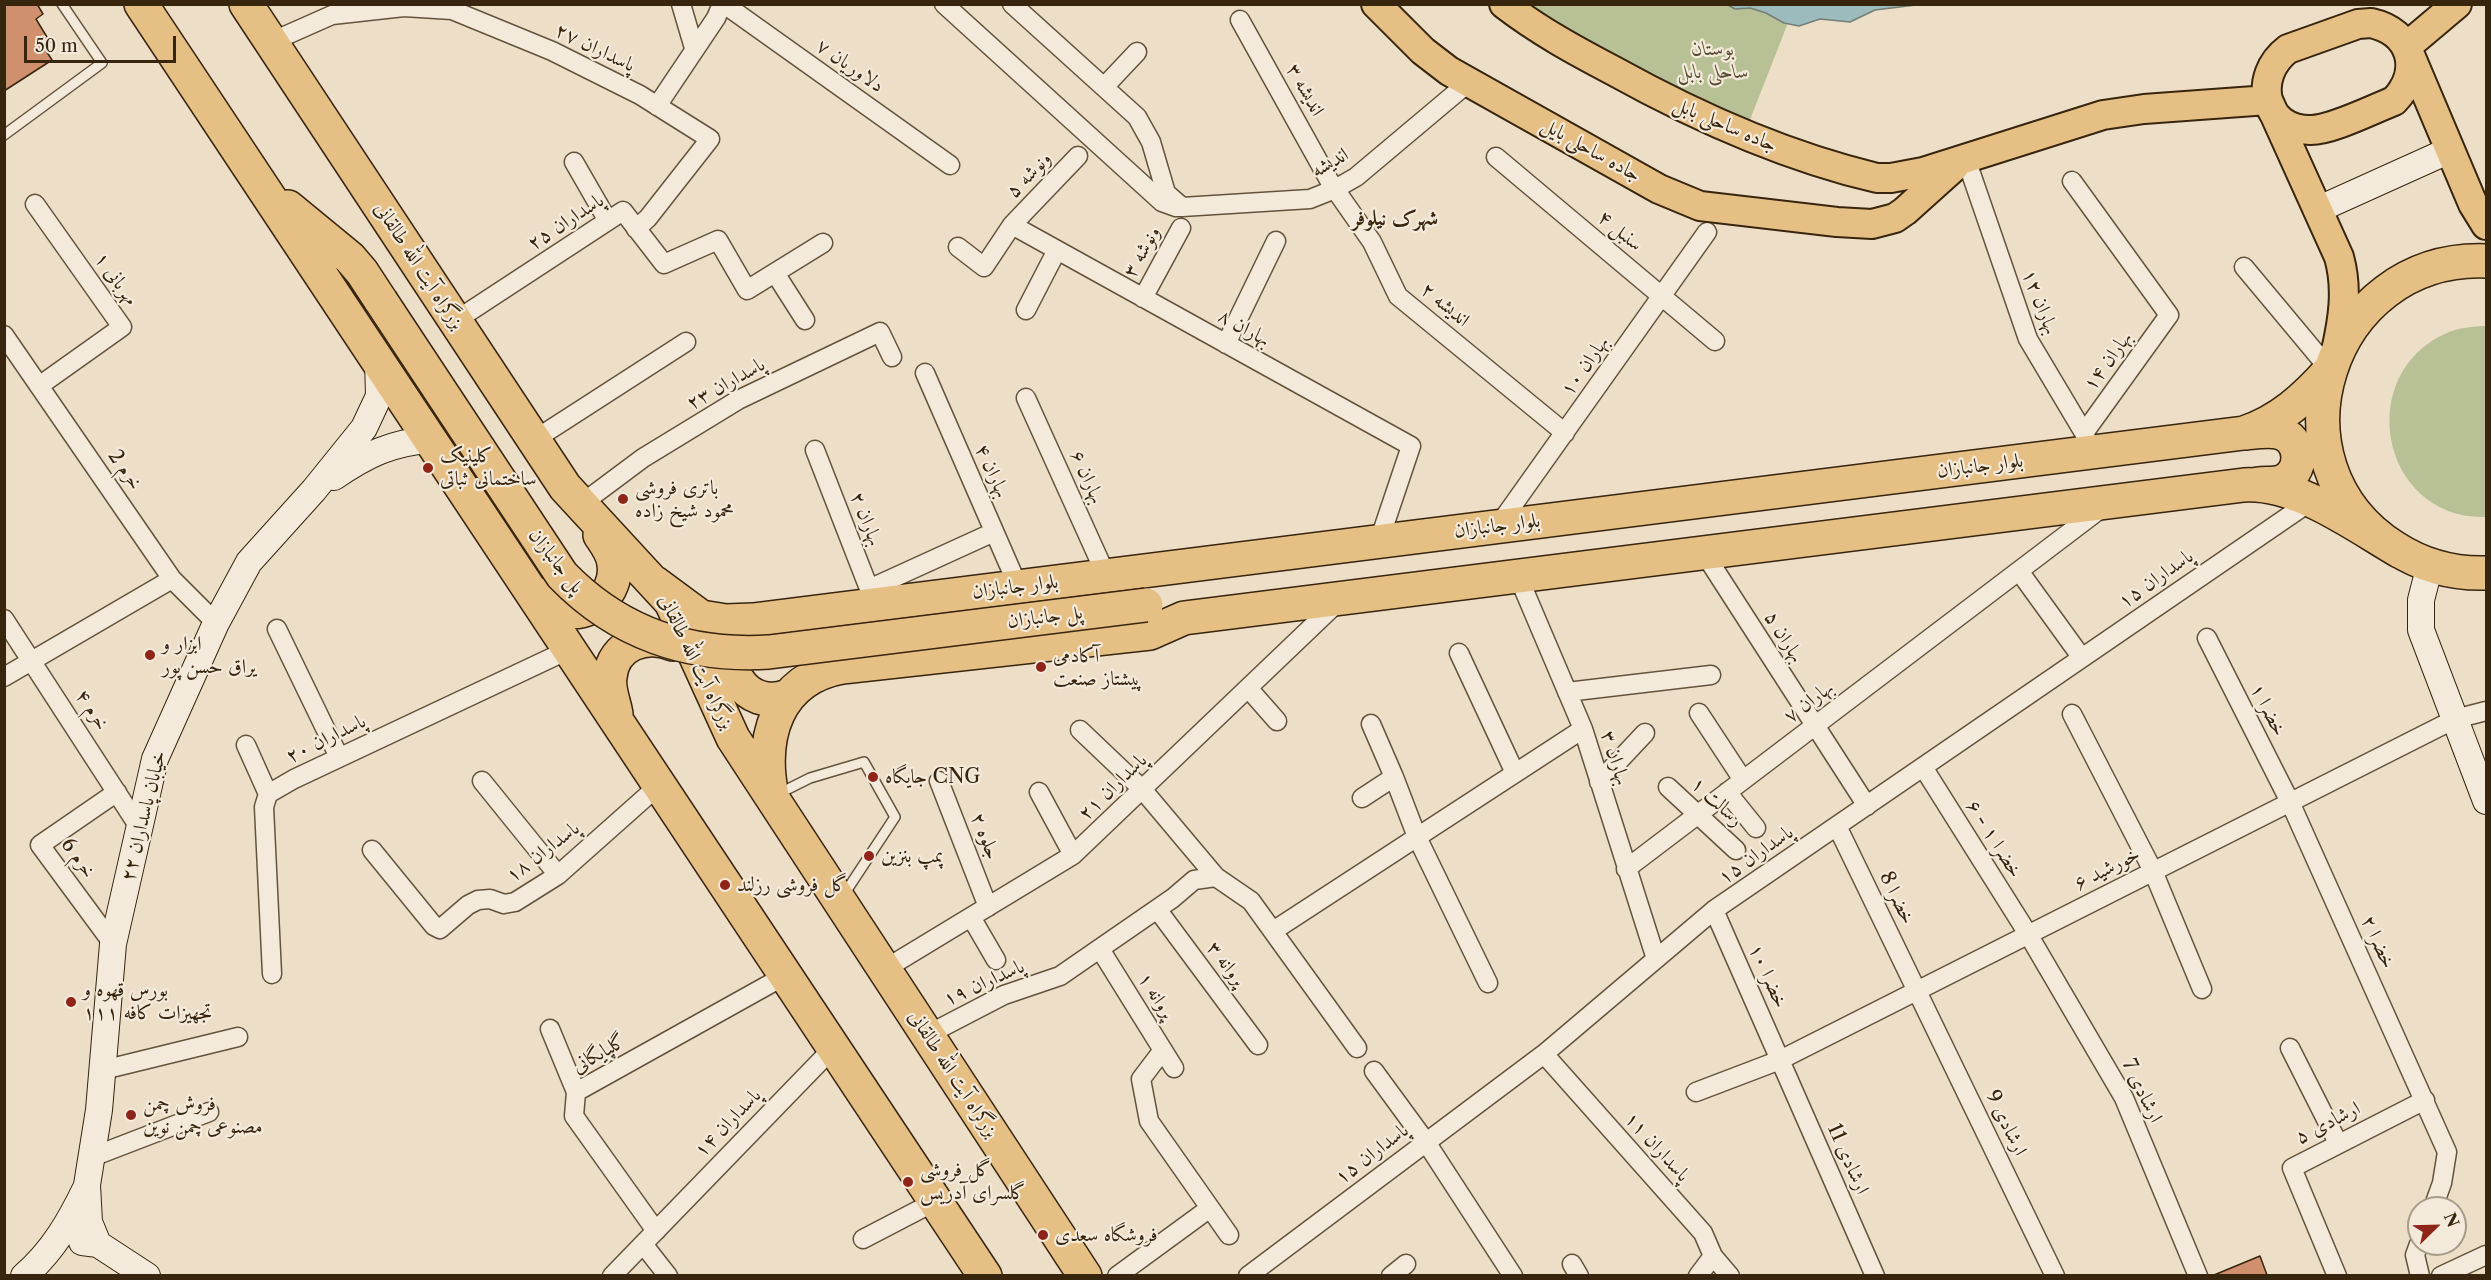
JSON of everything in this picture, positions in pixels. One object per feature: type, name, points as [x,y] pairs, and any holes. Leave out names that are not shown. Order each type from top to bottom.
[{"type":"highway","points":[[141,4],[985,1275]]},
{"type":"highway","name":"بزرگراه آیت الله طالقانی","points":[[246,4],[572,496],[671,602],[728,728],[1085,1275]]},
{"type":"highway","name":"پل جانبازان","points":[[263,187],[338,247],[362,272],[562,574],[603,611],[651,635],[698,648],[738,653],[769,652],[1146,605]]},
{"type":"highway","points":[[2487,261],[2466,261],[2418,272],[2377,298],[2360,315],[2346,335],[2332,363],[2323,404],[2323,428],[2334,475],[2345,497],[2364,522],[2388,544],[2415,559],[2461,572],[2487,573]]},
{"type":"highway","name":"بلوار جانبازان","points":[[655,583],[701,617],[718,620],[753,620],[872,597],[1018,586],[1498,526],[2088,443],[2244,433],[2271,422],[2291,410],[2332,363]]},
{"type":"highway","points":[[772,796],[767,766],[771,733],[778,713],[788,696],[808,679],[833,669],[1150,633],[1184,618],[2281,482],[2294,472],[2298,456],[2292,440],[2286,435],[2278,432],[2244,433]]},
{"type":"highway","points":[[2244,485],[2262,485],[2286,490],[2311,501],[2415,559]]},
{"type":"highway","points":[[532,591],[552,607],[572,612],[582,611],[601,601],[612,584],[615,574],[612,554],[572,496]]},
{"type":"highway","points":[[753,620],[744,626],[732,643],[730,663],[733,673],[738,682],[754,695],[774,699],[788,696]]},
{"type":"highway","points":[[618,722],[610,687],[614,662],[632,644],[657,639],[674,645],[686,657],[728,728]]},
{"type":"main road","name":"جاده ساحلی بایل","points":[[1376,4],[1436,62],[1682,200],[1701,206],[1837,222]]},
{"type":"main road","name":"جاده ساحلی بابل","points":[[1504,4],[1554,39],[1668,101],[1719,125],[1767,144],[1877,178],[1917,174],[2103,115],[2144,109],[2268,100]]},
{"type":"main road","points":[[2407,50],[2457,4]]},
{"type":"main road","points":[[2332,363],[2344,305],[2343,271],[2268,100],[2267,76],[2278,56],[2288,49],[2358,24],[2371,23],[2394,32],[2407,50],[2473,204],[2487,225]]},
{"type":"main road","points":[[2268,100],[2273,111],[2291,126],[2314,131],[2325,128],[2394,101],[2403,92],[2409,80],[2411,67],[2407,50]]},
{"type":"main road","points":[[2317,210],[2450,150]]},
{"type":"main road","name":"جاده ساحلی بابل","points":[[1837,222],[1872,224],[1895,218],[1965,159]]},
{"type":"main road","name":"خیابان پاسداران ۲۲","points":[[87,1185],[103,1070],[113,944],[155,759],[216,624],[249,562],[314,490],[364,428],[379,396],[378,360]]},
{"type":"main road","name":"خیابان پاسداران ۲۲","points":[[314,490],[365,456],[409,441],[431,440]]},
{"type":"main road","points":[[2415,559],[2421,600],[2421,630],[2487,801]]},
{"type":"main road","points":[[1146,605],[1160,607],[1184,618]]},
{"type":"main road","points":[[87,1185],[89,1222],[98,1244]]},
{"type":"main road","points":[[24,1275],[53,1246],[68,1224],[87,1185]]},
{"type":"main road","points":[[53,1246],[80,1242],[98,1244],[147,1275]]},
{"type":"street","points":[[478,4],[483,22]]},
{"type":"street","points":[[681,4],[694,48]]},
{"type":"street","points":[[657,106],[723,4]]},
{"type":"street","name":"دلاوریان ۷","points":[[723,4],[950,165]]},
{"type":"street","points":[[944,4],[1157,186]]},
{"type":"street","points":[[1012,4],[1143,125],[1151,142],[1157,186]]},
{"type":"street","name":"پاسداران ۲۷","points":[[271,42],[332,15],[404,7],[452,10],[552,51],[657,106],[710,139],[648,218],[636,229]]},
{"type":"street","name":"اندیشه ۳","points":[[1240,20],[1332,185]]},
{"type":"street","points":[[1104,87],[1137,52]]},
{"type":"street","name":"اندیشه","points":[[1157,186],[1182,207],[1310,199],[1332,185],[1356,177],[1470,82]]},
{"type":"street","name":"ونوشه ۵","points":[[1012,225],[1078,156]]},
{"type":"street","name":"سنبل ۴","points":[[1496,157],[1715,341]]},
{"type":"street","name":"بهاران ۱۲","points":[[1965,159],[2028,339],[2088,443]]},
{"type":"street","points":[[574,162],[608,221]]},
{"type":"street","name":"بهاران ۱۴","points":[[2072,181],[2169,315],[2088,443]]},
{"type":"street","name":"اندیشه ۲","points":[[1332,185],[1372,242],[1398,296],[1565,433]]},
{"type":"street","name":"مهربانی ۱","points":[[35,204],[122,327],[39,386]]},
{"type":"street","name":"پاسداران ۲۵","points":[[455,321],[623,211],[664,264],[718,240],[747,290],[823,243]]},
{"type":"street","points":[[958,247],[984,267],[1012,225]]},
{"type":"street","name":"بهاران ۸","points":[[1012,225],[1411,446],[1379,541]]},
{"type":"street","name":"ونوشه ۳","points":[[1143,298],[1181,228]]},
{"type":"street","name":"بهاران ۱۰","points":[[1498,526],[1707,232]]},
{"type":"street","points":[[1226,344],[1276,242]]},
{"type":"street","points":[[1026,310],[1057,250]]},
{"type":"street","points":[[2244,267],[2332,363]]},
{"type":"street","points":[[775,273],[805,320]]},
{"type":"street","name":"پاسداران ۲۳","points":[[572,496],[643,458],[738,400],[880,332],[892,357]]},
{"type":"street","name":"خرم 2","points":[[4,335],[172,579],[216,624]]},
{"type":"street","points":[[534,440],[686,342]]},
{"type":"street","name":"بهاران ۴","points":[[925,373],[1018,586]]},
{"type":"street","name":"بهاران ۶","points":[[1026,398],[1106,575]]},
{"type":"street","name":"بهاران ۲","points":[[815,450],[872,597]]},
{"type":"street","name":"پاسداران ۱۵","points":[[1248,1275],[1544,1054],[1714,910],[2311,501]]},
{"type":"street","name":"بهاران ۷","points":[[1626,868],[2111,502]]},
{"type":"street","points":[[872,597],[994,532]]},
{"type":"street","name":"بهاران ۵","points":[[1704,553],[1867,806]]},
{"type":"street","points":[[2019,571],[2082,658]]},
{"type":"street","name":"بهاران ۳","points":[[1518,576],[1583,729],[1656,960]]},
{"type":"street","points":[[4,677],[172,579]]},
{"type":"street","name":"پاسداران ۲۱","points":[[885,969],[1073,855],[1342,598]]},
{"type":"street","name":"خرم ۴","points":[[4,619],[34,661],[139,827]]},
{"type":"street","points":[[276,629],[339,757]]},
{"type":"street","name":"خضرا ۱","points":[[2207,638],[2290,802]]},
{"type":"street","name":"پاسداران ۲۰","points":[[268,794],[294,778],[568,650]]},
{"type":"street","points":[[1459,653],[1515,773]]},
{"type":"street","points":[[1567,692],[1711,675]]},
{"type":"street","points":[[1248,688],[1277,721]]},
{"type":"street","name":"خورشید ۶","points":[[1696,1092],[1780,1060],[2455,718],[2487,711]]},
{"type":"street","points":[[1699,713],[1743,780]]},
{"type":"street","points":[[2072,714],[2153,871],[2202,989]]},
{"type":"street","points":[[1371,724],[1417,837],[1488,983]]},
{"type":"street","points":[[1273,931],[1583,729]]},
{"type":"street","points":[[1080,730],[1142,789],[1216,877],[1251,901],[1357,1048]]},
{"type":"street","points":[[1599,782],[1645,734]]},
{"type":"street","points":[[246,745],[268,794],[264,814],[272,974]]},
{"type":"street","name":"خضرا ۱ - ۶","points":[[1923,767],[2028,934]]},
{"type":"street","points":[[1362,798],[1394,777]]},
{"type":"street","points":[[482,781],[558,875]]},
{"type":"street","name":"جلوه ۲","points":[[939,781],[988,907]]},
{"type":"street","name":"رسالت ۱","points":[[1668,787],[1736,850]]},
{"type":"street","name":"پاسداران ۱۸","points":[[372,850],[434,926],[440,928],[468,905],[478,900],[490,899],[504,904],[515,902],[558,875],[648,795],[663,788]]},
{"type":"street","name":"خرم 6","points":[[113,944],[40,845],[117,792]]},
{"type":"street","points":[[1039,792],[1073,855]]},
{"type":"street","points":[[1727,792],[1755,828]]},
{"type":"street","name":"خضرا ۲","points":[[2290,802],[2447,1152],[2437,1196]]},
{"type":"street","name":"خضرا 8","points":[[1838,826],[1917,990]]},
{"type":"street","name":"پاسداران ۱۹","points":[[927,1035],[1004,995],[1060,976],[1157,909],[1194,880],[1216,877]]},
{"type":"street","name":"پروانه ۳","points":[[1157,909],[1258,1045]]},
{"type":"street","name":"خضرا ۱۰","points":[[1714,910],[1780,1060]]},
{"type":"street","points":[[971,917],[996,960]]},
{"type":"street","name":"ارشادی 7","points":[[2028,934],[2124,1098],[2198,1275]]},
{"type":"street","name":"پروانه ۱","points":[[1100,949],[1174,1068]]},
{"type":"street","name":"گلپایگانی","points":[[656,1231],[574,1116],[576,1092],[786,975]]},
{"type":"street","name":"ارشادی 9","points":[[1917,990],[2055,1275]]},
{"type":"street","points":[[550,1029],[576,1092]]},
{"type":"street","points":[[103,1070],[238,1036]]},
{"type":"street","name":"پاسداران ۱۴","points":[[612,1275],[834,1047]]},
{"type":"street","points":[[2290,1048],[2338,1143]]},
{"type":"street","points":[[1163,1050],[1141,1079],[1149,1121],[1229,1235]]},
{"type":"street","name":"پاسداران ١١","points":[[1544,1054],[1703,1233],[1713,1256],[1730,1275]]},
{"type":"street","name":"ارشادی 11","points":[[1780,1060],[1875,1275]]},
{"type":"street","points":[[1374,1071],[1426,1142],[1513,1275]]},
{"type":"street","name":"ارشادی ۵","points":[[2337,1275],[2292,1168],[2425,1100]]},
{"type":"street","points":[[92,1157],[209,1112]]},
{"type":"street","points":[[863,1239],[936,1201]]},
{"type":"street","points":[[1117,1275],[1210,1208]]},
{"type":"street","points":[[643,1244],[668,1275]]},
{"type":"street","points":[[2441,1275],[2487,1255]]},
{"type":"street","points":[[1698,1275],[1702,1273],[1713,1256]]},
{"type":"street","points":[[2415,1256],[2420,1275]]},
{"type":"street","points":[[1391,1275],[1406,1264]]},
{"type":"lane","points":[[4,135],[102,63],[62,4]]},
{"type":"lane","points":[[772,796],[810,778],[864,762],[895,817],[840,900]]},
{"type":"green space","name":"بوستان ساحلی بابل","points":[[1504,5],[1795,5],[1744,135]]},
{"type":"green space","points":[[2486,326],[2486,517],[2450,512],[2422,495],[2402,470],[2391,441],[2390,409],[2399,378],[2418,352],[2449,332]]},
{"type":"water","points":[[1728,5],[1916,5],[1875,10],[1850,22],[1820,19],[1799,26],[1784,23],[1766,13],[1750,8],[1735,9]]},
{"type":"building","points":[[4,4],[37,4],[43,14],[36,19],[50,42],[43,46],[52,60],[4,91]]},
{"type":"building","points":[[2260,1256],[2267,1275],[2214,1275]]},
{"type":"place","name":"کلینیک ساختمانی ثباتی","points":[[428,468]]},
{"type":"place","name":"باتری فروشی محمود شیخ زاده","points":[[623,499]]},
{"type":"place","name":"ابزار و یراق حسن پور","points":[[150,655]]},
{"type":"place","name":"آکادمی پیشتاز صنعت","points":[[1041,667]]},
{"type":"place","name":"جایگاه CNG","points":[[873,777]]},
{"type":"place","name":"پمپ بنزین","points":[[869,856]]},
{"type":"place","name":"گل فروشی رزلند","points":[[725,885]]},
{"type":"place","name":"بورس قهوه و تجهیزات کافه ۱۱۱","points":[[71,1002]]},
{"type":"place","name":"فروش چمن مصنوعی چمن نوین","points":[[131,1115]]},
{"type":"place","name":"گل فروشی گلسرای آدریس","points":[[908,1182]]},
{"type":"place","name":"فروشگاه سعدی","points":[[1043,1235]]},
{"type":"district","name":"شهرک نیلوفر","points":[[1395,219]]}]
